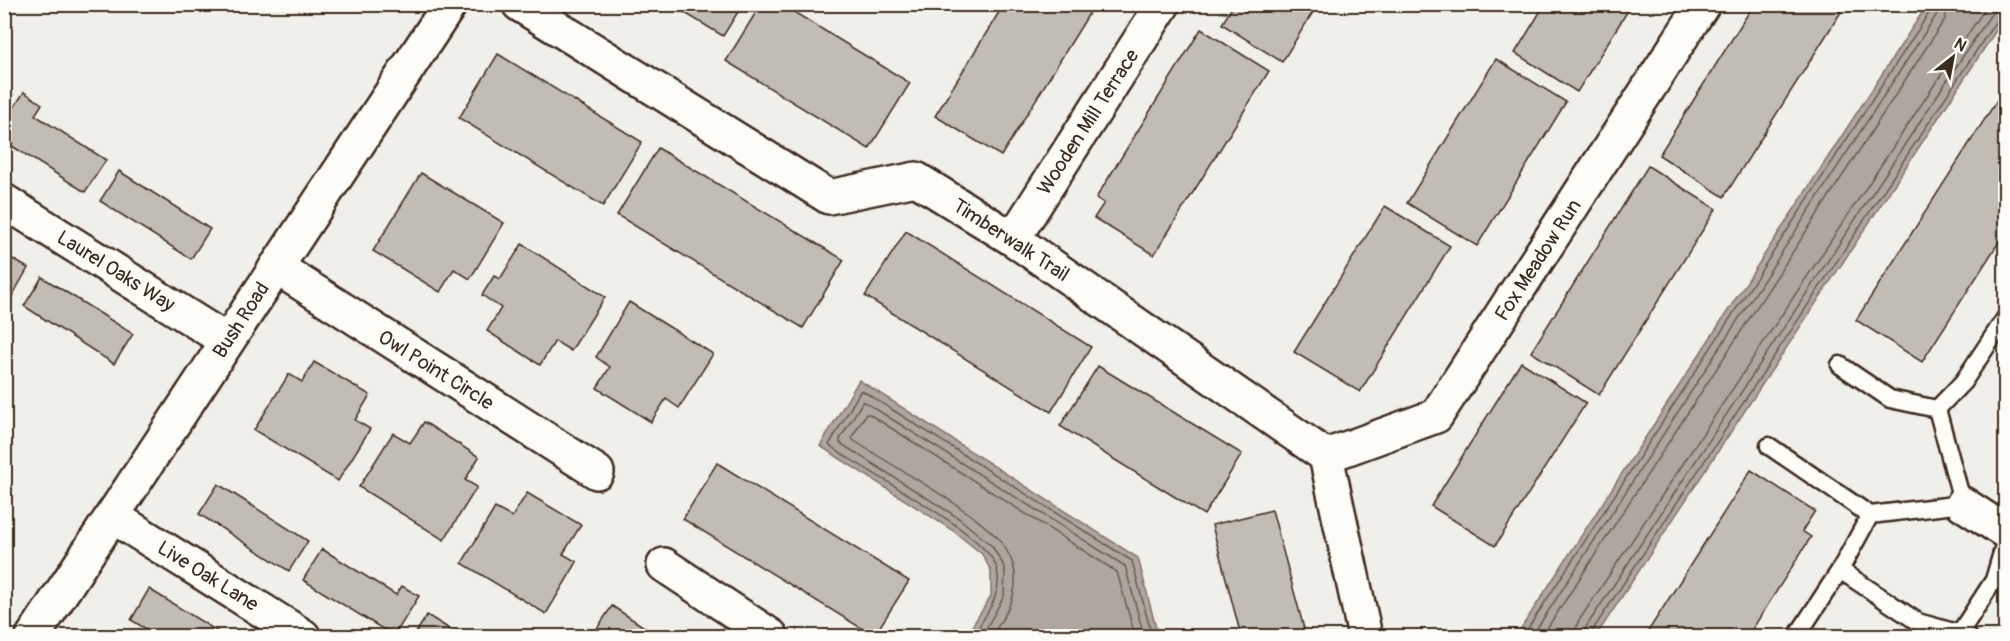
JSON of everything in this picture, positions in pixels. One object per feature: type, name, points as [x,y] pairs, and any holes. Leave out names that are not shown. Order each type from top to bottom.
[{"type":"street","name":"Bush Road","points":[[33,636],[450,4]]},
{"type":"street","name":"Timberwalk Trail","points":[[519,4],[829,197],[916,179],[1013,239],[1326,456]]},
{"type":"street","name":"Wooden Mill Terrace","points":[[1013,239],[1163,4]]},
{"type":"street","name":"Fox Meadow Run","points":[[1326,456],[1437,416],[1703,4]]},
{"type":"street","name":"Laurel Oaks Way","points":[[4,201],[226,341]]},
{"type":"street","name":"Owl Point Circle","points":[[276,267],[597,472]]},
{"type":"street","points":[[1326,456],[1365,636]]},
{"type":"street","points":[[1962,504],[2006,532]]},
{"type":"street","name":"Live Oak Lane","points":[[112,516],[303,636]]},
{"type":"street","points":[[664,566],[761,634]]},
{"type":"lane","points":[[1937,409],[1963,382],[2006,317]]},
{"type":"lane","points":[[1840,365],[1890,399],[1937,409]]},
{"type":"lane","points":[[1768,446],[1870,515],[1962,504],[1937,409]]},
{"type":"lane","points":[[1797,636],[1840,570],[1870,515]]},
{"type":"lane","points":[[1840,570],[1918,622],[1964,635],[1994,580],[2006,539]]},
{"type":"water","points":[[1927,5],[2005,5],[2005,17],[1596,636],[1516,636]]},
{"type":"water","points":[[859,380],[1138,558],[1158,636],[966,636],[991,596],[991,571],[982,554],[952,530],[820,446]]},
{"type":"building","points":[[670,4],[743,4],[723,36]]},
{"type":"building","points":[[761,4],[781,4],[910,83],[869,149],[726,61]]},
{"type":"building","points":[[1004,4],[1095,4],[1001,156],[935,116]]},
{"type":"building","points":[[1234,4],[1318,4],[1282,62],[1222,24]]},
{"type":"building","points":[[1545,4],[1632,4],[1577,92],[1515,53]]},
{"type":"building","points":[[1754,4],[1829,4],[1841,12],[1724,197],[1659,155]]},
{"type":"building","points":[[1201,29],[1269,71],[1154,255],[1094,218],[1104,203],[1096,198]]},
{"type":"building","points":[[498,54],[642,142],[603,206],[459,118]]},
{"type":"building","points":[[1496,59],[1566,102],[1477,246],[1407,203]]},
{"type":"building","points":[[2006,86],[2006,231],[1922,362],[1856,320]]},
{"type":"building","points":[[24,92],[42,104],[35,115],[106,160],[85,192],[4,141],[4,123]]},
{"type":"building","points":[[658,148],[844,260],[803,328],[617,215]]},
{"type":"building","points":[[1648,166],[1716,209],[1599,395],[1531,352]]},
{"type":"building","points":[[119,171],[210,229],[191,259],[100,201]]},
{"type":"building","points":[[421,173],[504,223],[470,279],[454,269],[440,292],[373,251]]},
{"type":"building","points":[[1385,206],[1450,246],[1360,392],[1294,352]]},
{"type":"building","points":[[906,231],[1091,347],[1051,412],[865,296]]},
{"type":"building","points":[[522,244],[605,297],[571,351],[555,341],[540,365],[487,331],[501,308],[482,295],[494,276],[500,279]]},
{"type":"building","points":[[4,254],[28,268],[11,298],[4,294]]},
{"type":"building","points":[[42,277],[133,334],[114,364],[24,306]]},
{"type":"building","points":[[629,302],[713,354],[679,408],[666,399],[651,422],[597,388],[610,367],[596,357]]},
{"type":"building","points":[[314,362],[370,395],[355,420],[370,429],[338,481],[254,430],[289,374],[302,382]]},
{"type":"building","points":[[1521,362],[1586,403],[1495,546],[1431,506]]},
{"type":"building","points":[[1098,366],[1242,454],[1204,515],[1060,426]]},
{"type":"building","points":[[424,422],[479,457],[465,480],[477,487],[444,540],[359,487],[393,433],[410,443]]},
{"type":"building","points":[[717,463],[909,581],[874,636],[683,519]]},
{"type":"building","points":[[1751,470],[1815,511],[1802,531],[1811,537],[1748,636],[1645,636]]},
{"type":"building","points":[[218,484],[308,541],[289,571],[199,514]]},
{"type":"building","points":[[527,493],[581,525],[563,554],[577,562],[546,614],[462,563],[495,508],[512,517]]},
{"type":"building","points":[[1272,510],[1306,636],[1241,636],[1212,525]]},
{"type":"building","points":[[322,549],[396,595],[402,586],[419,596],[394,636],[303,580]]},
{"type":"building","points":[[149,589],[225,636],[158,636],[131,620]]},
{"type":"building","points":[[612,606],[658,636],[592,636]]},
{"type":"building","points":[[427,615],[461,636],[414,636]]}]
